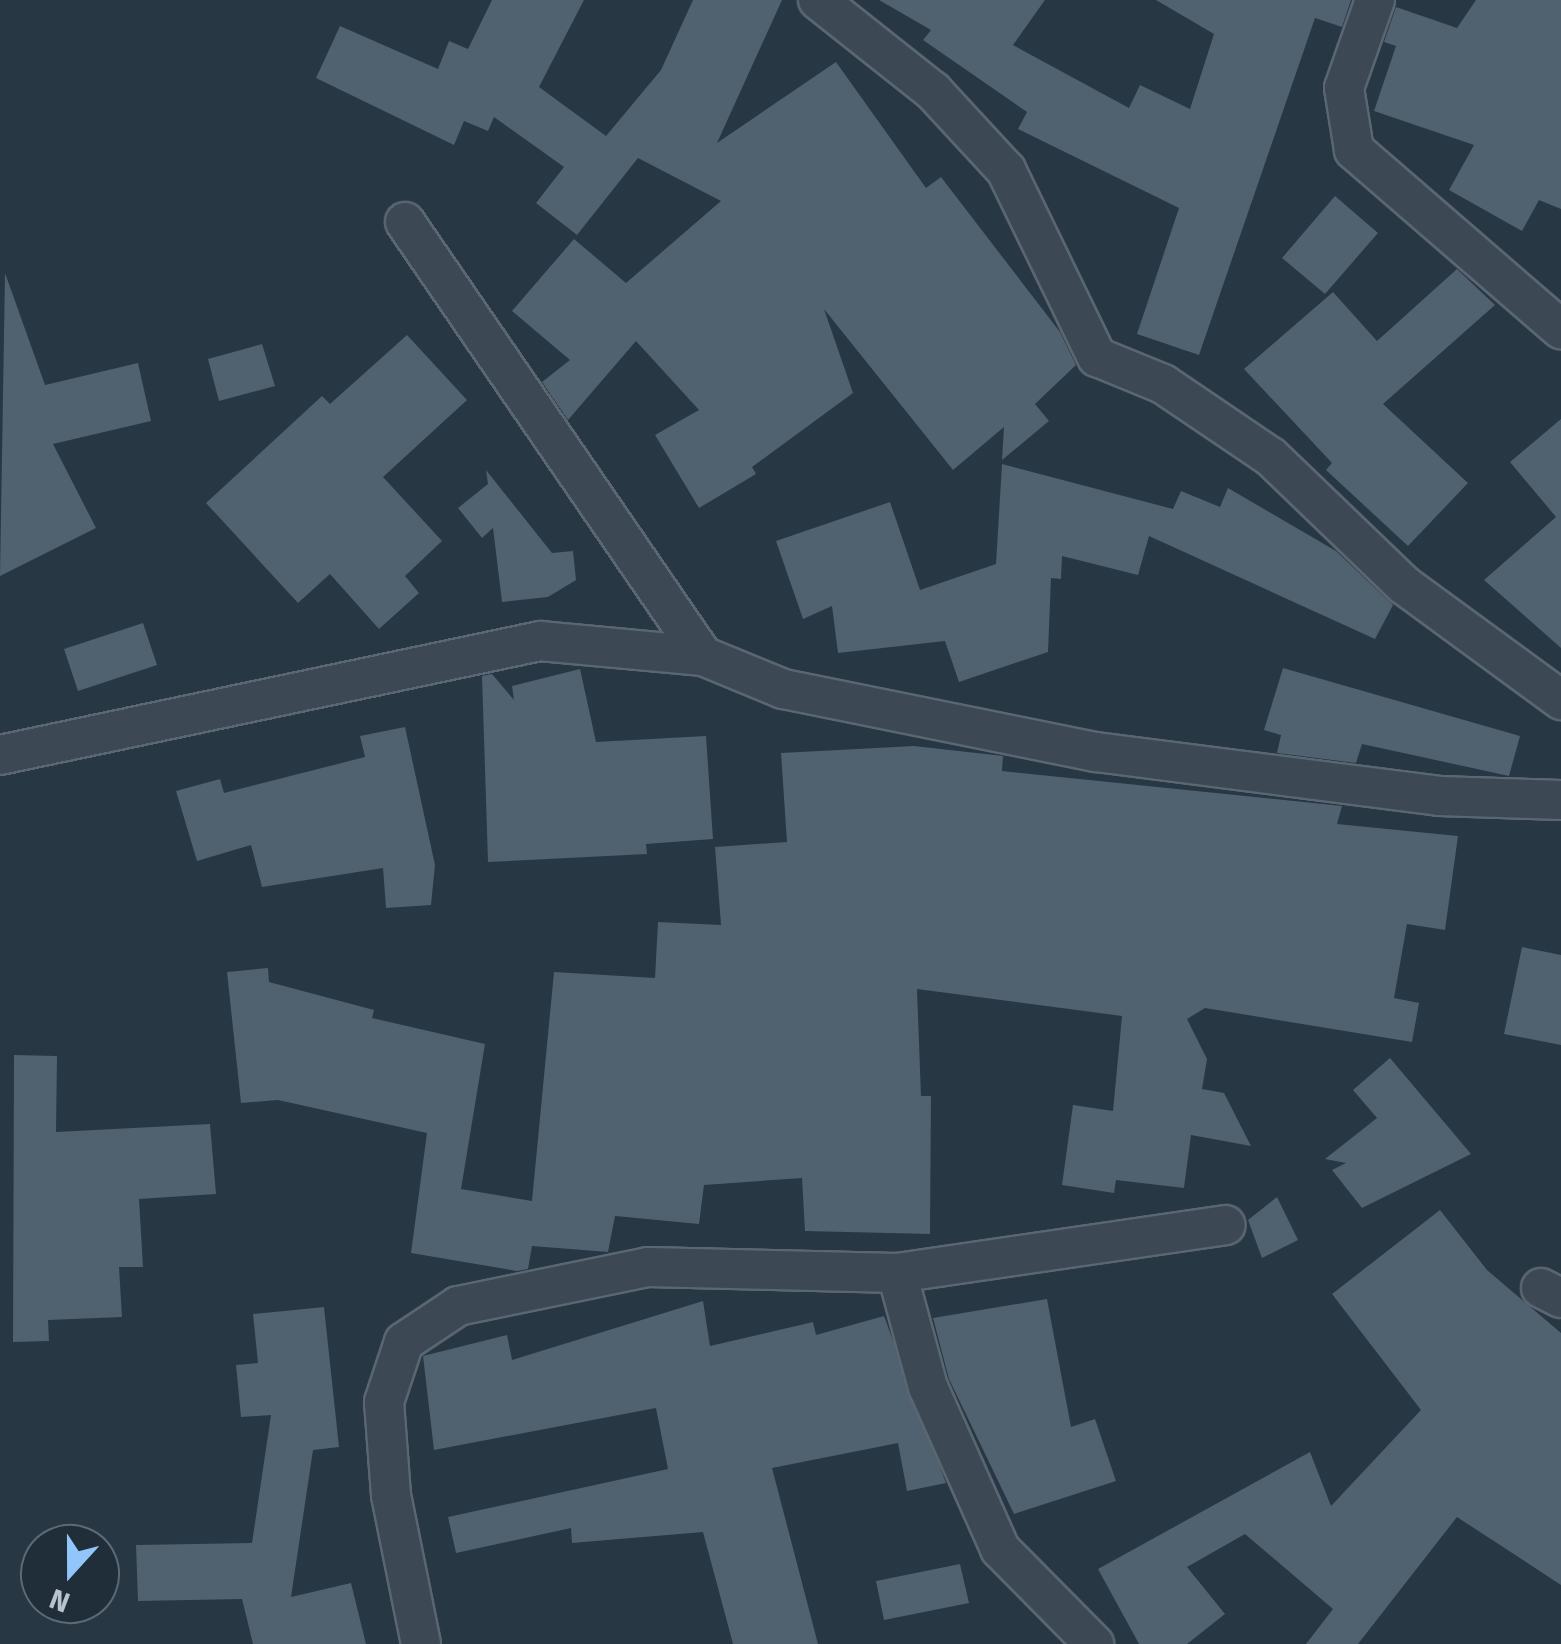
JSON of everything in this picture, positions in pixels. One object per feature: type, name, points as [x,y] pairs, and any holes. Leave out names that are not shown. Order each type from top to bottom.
[{"type":"street","points":[[818,0],[933,91],[1006,170],[1097,357],[1163,384],[1271,457],[1404,585],[1561,700]]},
{"type":"street","points":[[1375,0],[1344,88],[1354,150],[1561,329]]},
{"type":"street","points":[[404,222],[703,656]]},
{"type":"street","points":[[0,755],[540,641],[703,656],[783,689],[1096,752],[1439,796],[1561,800]]},
{"type":"street","points":[[421,1644],[391,1495],[384,1402],[404,1342],[458,1306],[648,1268],[897,1272],[1226,1225]]},
{"type":"street","points":[[897,1272],[928,1387],[1000,1549],[1094,1644]]},
{"type":"building","points":[[492,0],[584,0],[539,87],[606,136],[661,70],[693,0],[782,0],[717,143],[836,62],[926,188],[941,177],[1060,332],[1076,365],[1035,404],[1049,421],[1002,460],[1004,427],[953,470],[824,309],[853,393],[752,467],[756,474],[699,508],[655,435],[699,410],[636,341],[568,420],[542,382],[570,360],[512,311],[574,239],[626,283],[721,201],[638,158],[577,235],[536,203],[564,167],[494,117],[488,131],[464,121],[454,145],[316,78],[340,26],[438,69],[449,41],[468,49]]},
{"type":"building","points":[[879,0],[1045,0],[1013,45],[1129,108],[1140,85],[1190,109],[1214,34],[1156,0],[1351,0],[1342,27],[1315,18],[1199,355],[1137,334],[1179,208],[1018,129],[1027,112],[923,40],[931,30]]},
{"type":"building","points":[[1476,0],[1561,0],[1561,209],[1539,200],[1522,231],[1449,190],[1474,145],[1374,111],[1396,46],[1384,42],[1396,7],[1457,28]]},
{"type":"building","points":[[1335,196],[1378,233],[1325,294],[1282,258]]},
{"type":"building","points":[[1457,269],[1495,305],[1383,404],[1468,483],[1408,546],[1326,470],[1332,463],[1244,369],[1333,292],[1377,341]]},
{"type":"building","points":[[5,273],[45,385],[138,363],[151,421],[53,444],[96,528],[0,576]]},
{"type":"building","points":[[407,335],[467,400],[383,477],[442,541],[405,576],[419,593],[379,629],[330,574],[298,603],[206,503],[322,396],[330,404]]},
{"type":"building","points":[[262,344],[275,386],[219,401],[208,359]]},
{"type":"building","points":[[1561,419],[1561,648],[1484,580],[1556,517],[1510,462]]},
{"type":"building","points":[[1002,464],[1173,509],[1181,491],[1220,507],[1228,488],[1336,551],[1393,605],[1375,639],[1149,536],[1138,575],[1062,556],[1061,579],[1051,578],[1048,652],[959,682],[945,641],[838,653],[832,606],[803,619],[776,541],[890,502],[920,590],[996,564]]},
{"type":"building","points":[[486,470],[552,553],[573,551],[576,580],[548,597],[502,602],[493,528],[482,538],[458,508],[488,484]]},
{"type":"building","points":[[143,623],[157,665],[78,691],[64,649]]},
{"type":"building","points":[[1283,668],[1520,736],[1509,776],[1362,744],[1356,763],[1277,753],[1281,735],[1264,730]]},
{"type":"building","points":[[580,669],[596,742],[706,736],[713,839],[646,844],[647,854],[488,862],[482,676],[492,674],[514,700],[512,686]]},
{"type":"building","points":[[405,727],[435,865],[431,905],[386,908],[383,868],[262,887],[251,845],[197,861],[176,791],[220,779],[224,793],[365,757],[360,736]]},
{"type":"building","points":[[914,746],[1003,756],[1002,771],[1342,806],[1337,824],[1458,836],[1445,930],[1407,924],[1394,998],[1419,1003],[1412,1042],[1205,1008],[1187,1019],[1207,1059],[1202,1089],[1224,1093],[1251,1146],[1191,1135],[1184,1188],[1116,1180],[1114,1193],[1062,1185],[1073,1105],[1113,1111],[1122,1016],[917,989],[921,1096],[931,1096],[930,1234],[805,1231],[802,1178],[704,1185],[699,1224],[615,1216],[608,1252],[532,1246],[528,1269],[517,1271],[411,1253],[427,1133],[278,1100],[241,1103],[227,972],[268,968],[269,982],[374,1010],[372,1018],[485,1044],[461,1189],[532,1201],[554,972],[655,978],[658,922],[721,925],[715,847],[787,842],[781,753]]},
{"type":"building","points":[[1522,947],[1561,955],[1561,1045],[1504,1034]]},
{"type":"building","points":[[14,1055],[57,1056],[56,1132],[210,1124],[216,1194],[139,1199],[143,1267],[119,1267],[122,1317],[48,1320],[49,1341],[13,1342]]},
{"type":"building","points":[[1390,1058],[1471,1154],[1362,1208],[1332,1170],[1346,1163],[1325,1159],[1377,1118],[1353,1090]]},
{"type":"building","points":[[1277,1197],[1298,1240],[1262,1258],[1248,1220]]},
{"type":"building","points":[[1440,1210],[1487,1270],[1561,1333],[1561,1585],[1457,1517],[1358,1644],[1306,1644],[1333,1609],[1245,1534],[1187,1567],[1225,1614],[1187,1644],[1139,1644],[1098,1569],[1310,1452],[1331,1506],[1421,1410],[1332,1294]]},
{"type":"building","points":[[1047,1299],[1071,1427],[1095,1419],[1116,1481],[1014,1514],[949,1379],[933,1318]]},
{"type":"building","points":[[703,1301],[710,1346],[813,1322],[816,1335],[884,1316],[946,1483],[907,1491],[898,1443],[772,1468],[818,1644],[733,1644],[703,1532],[572,1543],[571,1528],[456,1553],[448,1517],[668,1469],[656,1408],[434,1450],[423,1356],[507,1335],[512,1360]]},
{"type":"building","points":[[324,1307],[339,1447],[313,1450],[291,1597],[351,1583],[366,1644],[253,1644],[242,1599],[138,1601],[136,1545],[252,1543],[271,1415],[241,1417],[236,1365],[258,1363],[253,1314]]},
{"type":"building","points":[[960,1564],[969,1603],[884,1620],[876,1581]]}]
